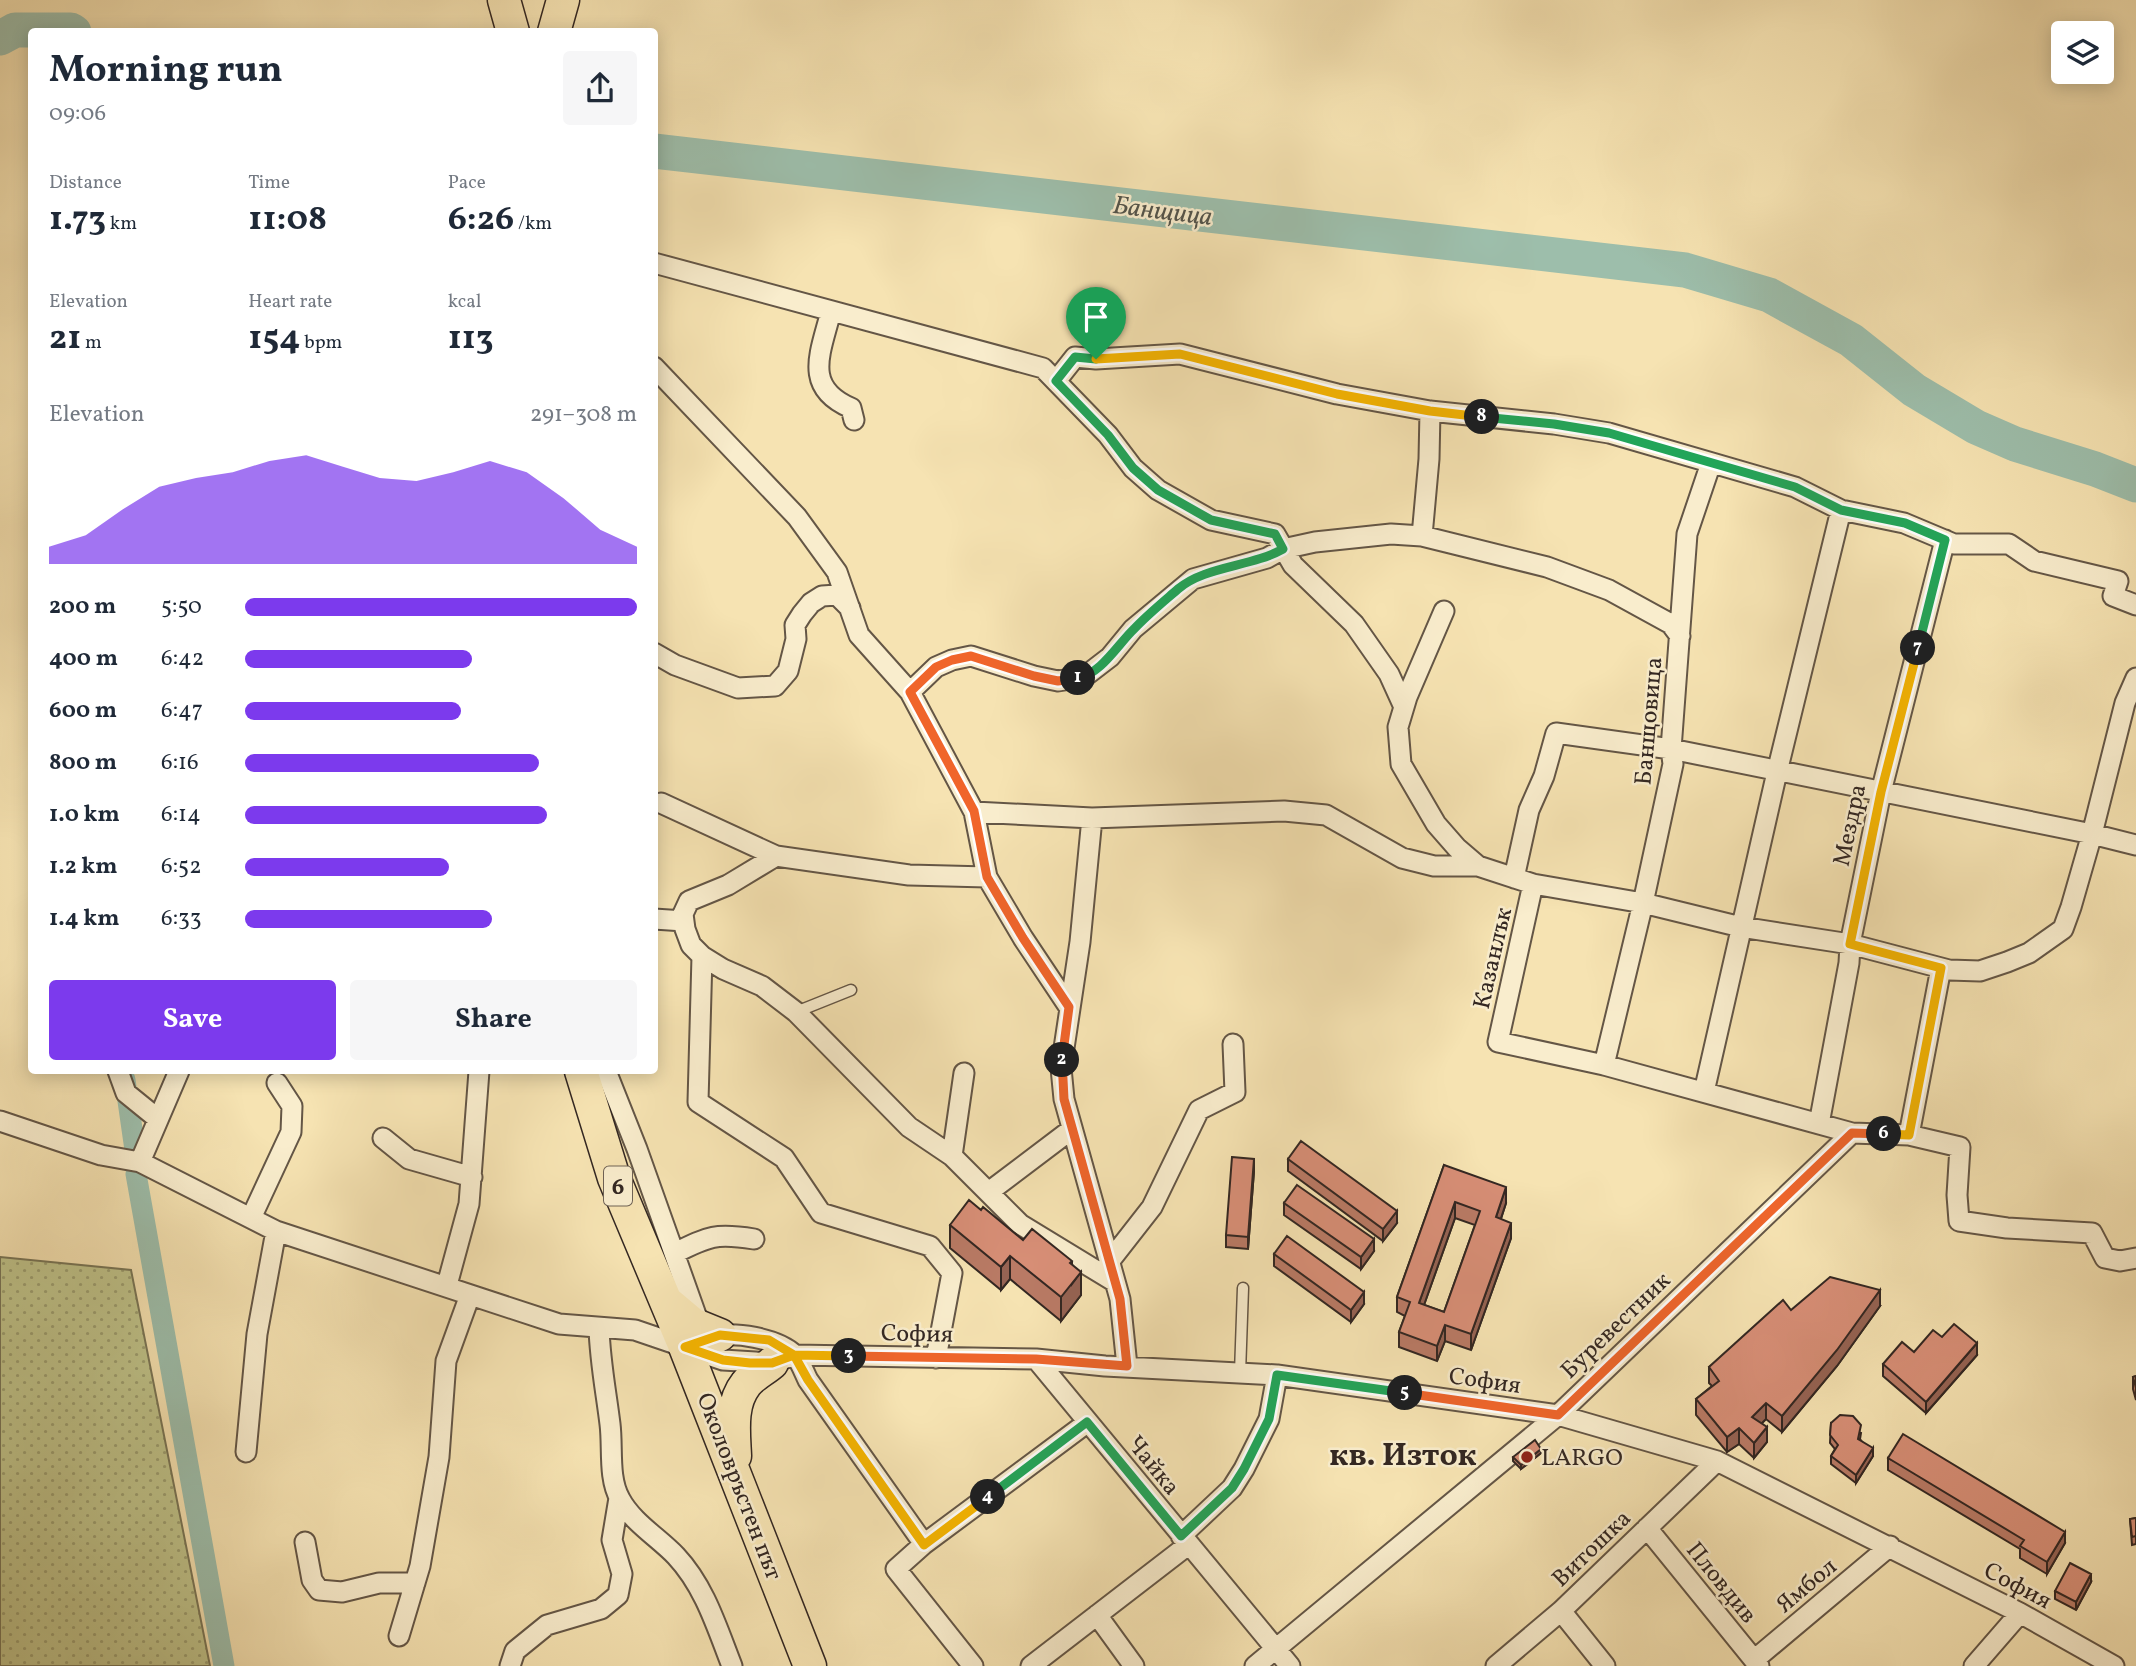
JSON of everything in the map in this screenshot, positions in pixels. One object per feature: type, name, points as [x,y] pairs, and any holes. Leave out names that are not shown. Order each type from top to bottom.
[{"type":"main road","points":[[504,0],[512,28]]},
{"type":"main road","points":[[555,28],[563,0]]},
{"type":"main road","name":"6","points":[[582,1074],[614,1178],[663,1298],[702,1337]]},
{"type":"main road","name":"Околовръстен път","points":[[702,1337],[736,1474],[810,1666]]},
{"type":"main road","points":[[736,1474],[734,1415],[739,1396],[746,1383],[783,1359]]},
{"type":"street","points":[[658,264],[1043,368],[1108,435],[1133,468],[1158,490],[1211,520],[1275,534],[1293,565],[1354,624],[1389,674],[1404,707]]},
{"type":"street","points":[[831,311],[819,362],[821,386],[837,402],[851,408],[854,420]]},
{"type":"street","points":[[1056,381],[1075,357],[1096,359],[1180,354],[1337,394],[1430,411],[1554,424],[1609,433],[1795,487],[1841,510],[1905,523],[1954,544],[2009,544],[2035,561],[2118,581],[2113,596],[2136,605]]},
{"type":"street","points":[[658,371],[797,517],[836,572],[859,635],[910,692],[974,811],[987,877],[1069,1007]]},
{"type":"street","points":[[1422,536],[1430,411]]},
{"type":"street","name":"Банщовица","points":[[1604,1065],[1673,764],[1671,749],[1686,534],[1711,463]]},
{"type":"street","points":[[1704,1092],[1777,772],[1841,510]]},
{"type":"street","points":[[910,692],[936,667],[971,656],[1058,681],[1084,677],[1110,657],[1133,629],[1192,579],[1267,558],[1283,549],[1315,542],[1391,534],[1422,536],[1547,567],[1609,590],[1671,624],[1680,636]]},
{"type":"street","name":"Мездра","points":[[1819,1124],[1849,963],[1850,944],[1881,792],[1945,540]]},
{"type":"street","points":[[658,655],[675,665],[738,688],[775,686],[788,671],[796,639],[795,625],[811,603],[822,596],[837,595],[850,608]]},
{"type":"street","points":[[1444,611],[1398,727],[1401,764],[1436,824],[1457,848],[1478,866]]},
{"type":"street","points":[[974,811],[1092,818],[1284,811],[1326,814],[1402,858],[1434,866],[1478,866],[1533,884],[1643,903],[1741,927],[1850,944],[1949,971],[1980,971],[2029,953],[2063,929],[2092,834],[2125,703],[2136,678]]},
{"type":"street","name":"Казанлък","points":[[1514,878],[1529,810],[1544,776],[1556,733],[1671,749]]},
{"type":"street","points":[[1671,749],[2136,845]]},
{"type":"street","points":[[661,803],[776,856],[909,875],[987,877]]},
{"type":"street","points":[[1092,818],[1080,942],[1061,1068],[1064,1099],[1120,1299],[1127,1366]]},
{"type":"street","points":[[776,856],[728,885],[689,901],[682,914],[691,945],[702,956],[723,969],[762,986],[796,1012],[909,1127],[952,1156],[990,1191],[1020,1224],[1115,1282]]},
{"type":"street","name":"Казанлък","points":[[1533,884],[1498,1042],[1604,1065]]},
{"type":"street","points":[[658,919],[684,921]]},
{"type":"street","points":[[702,956],[698,1102],[784,1158],[821,1213],[930,1246],[952,1273],[936,1358]]},
{"type":"street","points":[[1909,1135],[1941,968]]},
{"type":"street","points":[[1109,1262],[1152,1207],[1199,1110],[1235,1092],[1233,1044]]},
{"type":"street","points":[[1604,1065],[1852,1133],[1909,1135],[1960,1147],[1957,1195],[1959,1222],[2092,1233],[2105,1258],[2120,1261],[2136,1258]]},
{"type":"street","points":[[952,1156],[964,1073]]},
{"type":"street","points":[[119,1074],[126,1093],[150,1113]]},
{"type":"street","points":[[140,1163],[150,1113],[177,1074]]},
{"type":"street","points":[[447,1285],[470,1203],[479,1074]]},
{"type":"street","points":[[607,1074],[676,1253],[702,1337]]},
{"type":"street","points":[[251,1218],[291,1132],[292,1106],[277,1083]]},
{"type":"street","points":[[0,1121],[101,1155],[140,1163],[276,1231],[447,1285],[558,1324],[769,1340],[783,1359],[808,1380],[924,1545]]},
{"type":"street","points":[[990,1191],[1072,1129]]},
{"type":"street","name":"Буревестник","points":[[1255,1666],[1558,1415],[1852,1133]]},
{"type":"street","points":[[383,1138],[409,1159],[472,1177]]},
{"type":"street","points":[[246,1452],[257,1334],[276,1231]]},
{"type":"street","points":[[676,1253],[708,1237],[727,1235],[754,1239]]},
{"type":"street","points":[[399,1636],[420,1566],[439,1457],[446,1362],[470,1294]]},
{"type":"street","points":[[599,1328],[600,1366],[610,1425],[614,1482],[619,1498],[694,1578],[708,1603],[732,1666]]},
{"type":"street","name":"София","points":[[702,1337],[723,1360],[1036,1359],[1277,1375],[1558,1415],[1717,1461],[2020,1613],[2114,1666]]},
{"type":"street","name":"Чайка","points":[[1036,1359],[1290,1666]]},
{"type":"street","points":[[1031,1666],[1097,1615],[1185,1540],[1232,1488],[1269,1419],[1277,1375]]},
{"type":"street","points":[[973,1666],[896,1569],[1087,1422]]},
{"type":"street","name":"Витошка","points":[[1496,1666],[1560,1611],[1717,1461]]},
{"type":"street","points":[[510,1666],[515,1651],[547,1625],[601,1609],[618,1595],[622,1574],[612,1540],[619,1498]]},
{"type":"street","name":"Пловдив","points":[[1647,1528],[1756,1663]]},
{"type":"street","points":[[305,1542],[312,1580],[319,1590],[342,1592],[379,1583],[415,1583]]},
{"type":"street","name":"Ямбол","points":[[1756,1663],[1889,1546]]},
{"type":"street","points":[[1560,1611],[1605,1666]]},
{"type":"street","points":[[1974,1666],[2020,1613]]},
{"type":"street","points":[[1097,1615],[1134,1666]]},
{"type":"lane","points":[[796,1012],[851,990]]},
{"type":"lane","points":[[1240,1373],[1242,1288]]},
{"type":"green space","points":[[0,1257],[131,1270],[210,1666],[0,1666]]},
{"type":"building","points":[[1301,1141],[1397,1211],[1383,1229],[1288,1159]]},
{"type":"building","points":[[1232,1157],[1254,1159],[1248,1237],[1226,1235]]},
{"type":"building","points":[[1444,1165],[1506,1187],[1496,1217],[1511,1223],[1471,1334],[1445,1325],[1437,1346],[1399,1332],[1410,1302],[1397,1297]],"holes":[[[1455,1202],[1480,1211],[1444,1312],[1419,1303]]]},
{"type":"building","points":[[1297,1185],[1374,1239],[1361,1257],[1284,1203]]},
{"type":"building","points":[[969,1200],[981,1210],[983,1207],[1023,1240],[1032,1229],[1072,1261],[1070,1263],[1081,1272],[1061,1297],[1010,1256],[1001,1267],[950,1225]]},
{"type":"building","points":[[1287,1236],[1364,1292],[1351,1310],[1274,1254]]},
{"type":"building","points":[[1830,1277],[1880,1290],[1837,1350],[1782,1416],[1766,1403],[1752,1417],[1767,1427],[1754,1443],[1739,1428],[1727,1437],[1696,1399],[1719,1381],[1709,1367],[1783,1300],[1791,1310]]},
{"type":"building","points":[[1954,1324],[1977,1343],[1926,1402],[1883,1364],[1902,1342],[1914,1352],[1933,1330],[1942,1337]]},
{"type":"building","points":[[1840,1415],[1853,1416],[1861,1425],[1858,1439],[1873,1448],[1856,1475],[1831,1456],[1838,1445],[1830,1435],[1831,1423]]},
{"type":"building","points":[[1903,1434],[2065,1532],[2047,1562],[2020,1546],[2024,1540],[1888,1458]]},
{"type":"building","name":"LARGO","points":[[1535,1440],[1541,1449],[1521,1465],[1513,1457]]},
{"type":"building","points":[[2136,1518],[2136,1536],[2132,1537],[2130,1519]]},
{"type":"building","points":[[2070,1563],[2091,1574],[2076,1602],[2055,1591]]},
{"type":"waterway","name":"Банщица","points":[[0,38],[15,30],[28,30]]},
{"type":"waterway","name":"Банщица","points":[[658,151],[1685,270],[1769,295],[1851,340],[1914,390],[1976,427],[2015,444],[2136,485]]},
{"type":"waterway","points":[[125,1080],[135,1150]]},
{"type":"waterway","points":[[136,1174],[224,1666]]},
{"type":"place","name":"LARGO","points":[[1527,1457]]},
{"type":"district","name":"кв. Изток","points":[[1403,1454]]},
{"type":"route","points":[[1096,359],[1075,357],[1056,381],[1108,435],[1133,468],[1158,490],[1211,520],[1275,534],[1283,549],[1267,558],[1192,579],[1133,629],[1110,657],[1084,677],[1058,681],[971,656],[936,667],[910,692],[974,811],[987,877],[1069,1007],[1061,1068],[1064,1099],[1120,1299],[1127,1366],[1036,1359],[794,1355],[772,1363],[750,1363],[723,1360],[685,1347],[720,1335],[738,1336],[769,1340],[794,1355],[808,1380],[924,1545],[1087,1422],[1181,1536],[1232,1488],[1244,1469],[1269,1419],[1277,1375],[1558,1415],[1852,1133],[1909,1135],[1941,968],[1850,944],[1881,792],[1945,540],[1905,523],[1841,510],[1795,487],[1609,433],[1554,424],[1430,411],[1337,394],[1180,354],[1096,359]]}]
